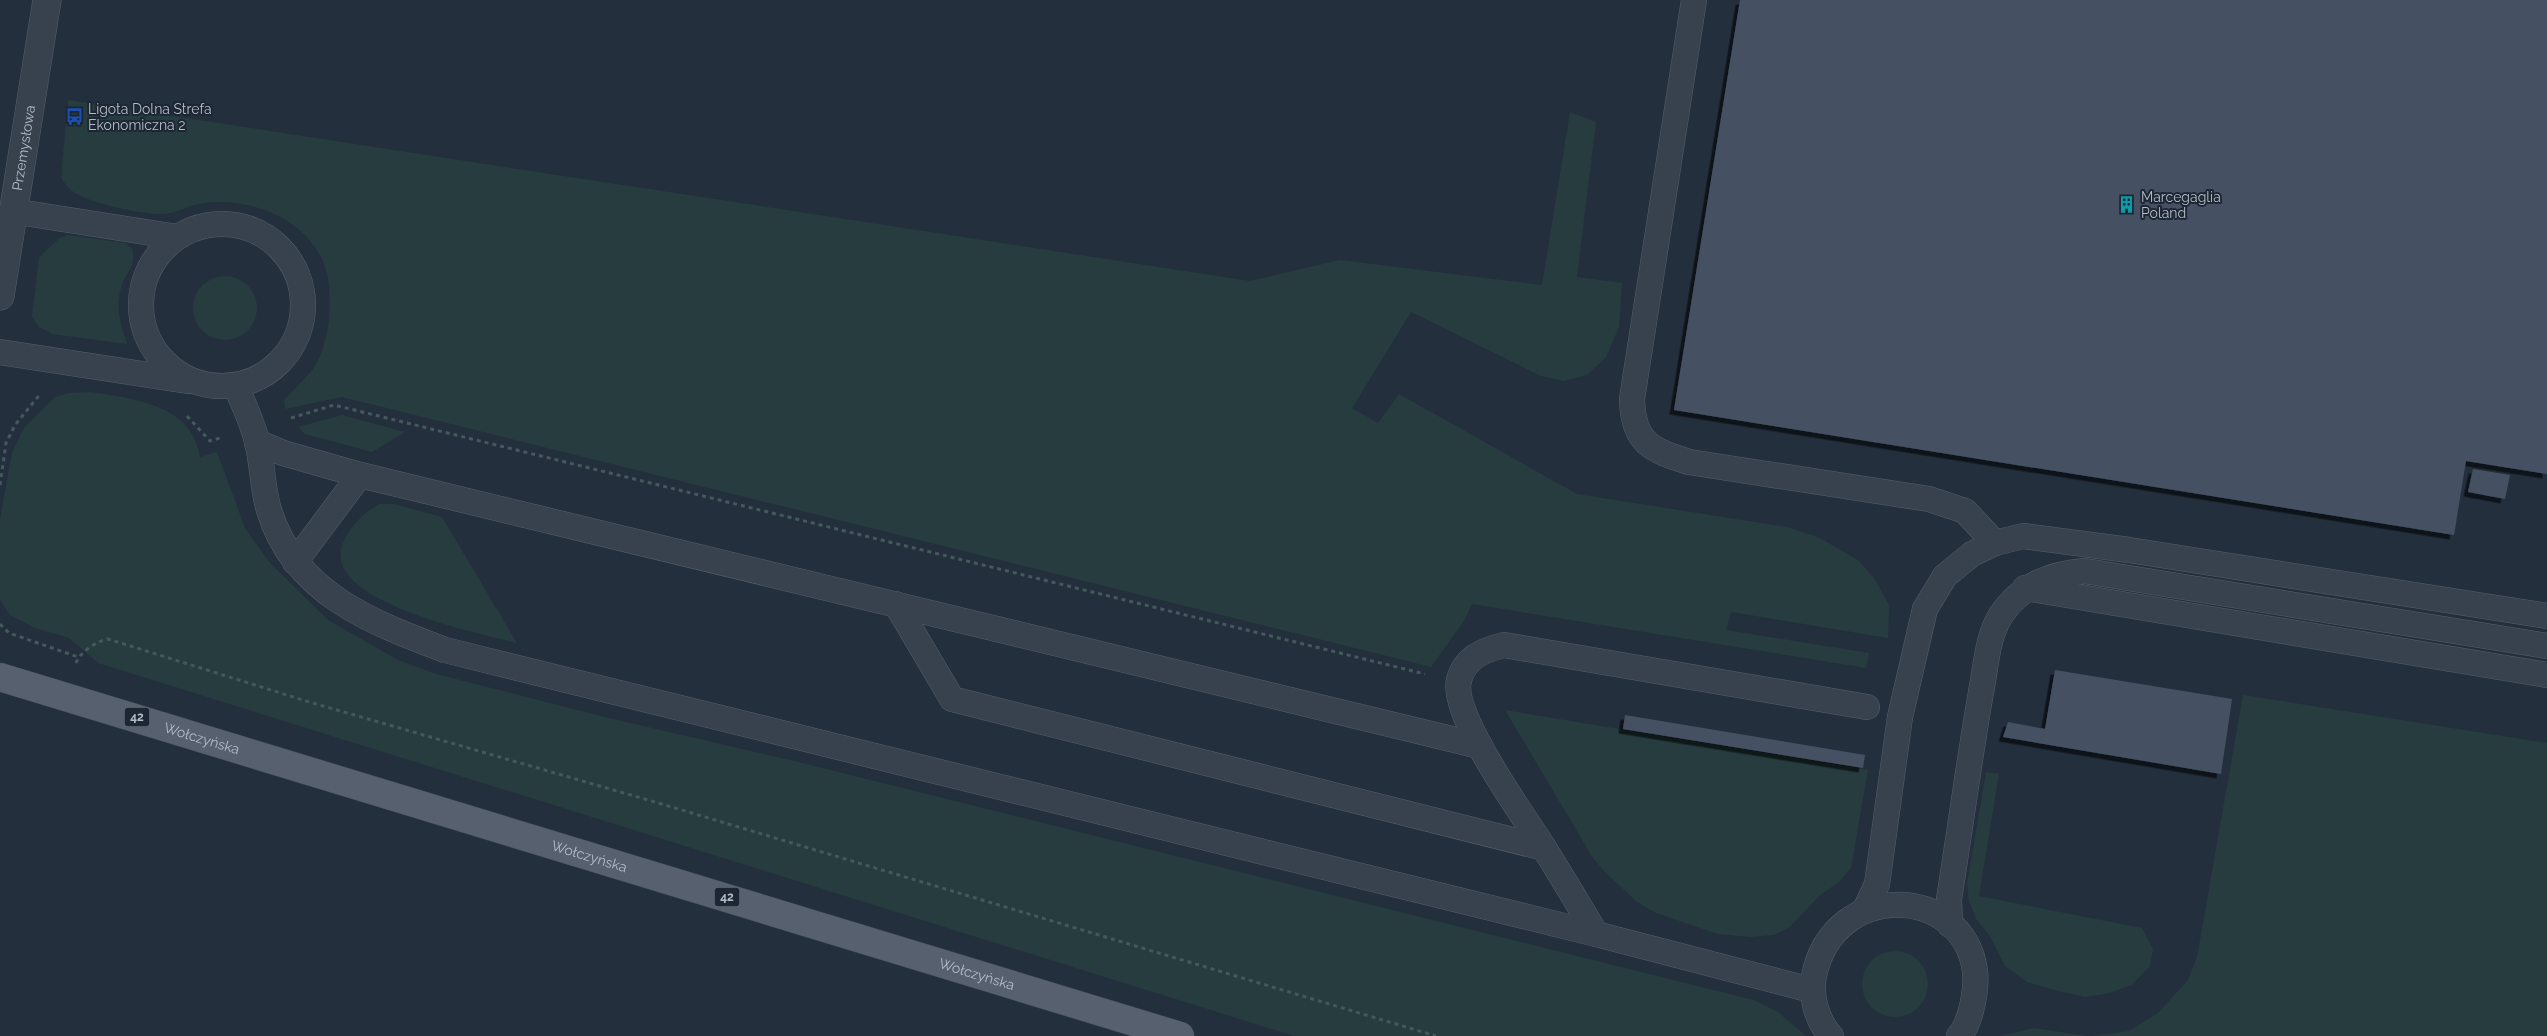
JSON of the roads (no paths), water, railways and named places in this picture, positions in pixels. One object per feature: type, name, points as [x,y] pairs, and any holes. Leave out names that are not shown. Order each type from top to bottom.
[{"type":"main road","name":"Wołczyńska","points":[[0,677],[1180,1036]]},
{"type":"street","name":"Przemysłowa","points":[[0,296],[47,0]]},
{"type":"lane","points":[[1694,0],[1632,399],[1632,418],[1642,440],[1658,452],[1689,462],[1929,500],[1952,506],[1965,511],[1995,543]]},
{"type":"lane","points":[[12,211],[177,237]]},
{"type":"lane","points":[[0,352],[194,382],[215,387],[236,386],[261,377],[282,362],[297,340],[304,314],[302,288],[293,263],[275,243],[253,229],[227,224],[200,226],[177,237],[158,255],[145,276],[140,302],[143,327],[154,351],[172,370],[194,382]]},
{"type":"lane","points":[[236,386],[255,435],[268,509],[280,539],[295,562],[312,582],[343,604],[407,636],[445,650],[1596,934],[1811,990]]},
{"type":"lane","points":[[255,435],[283,454],[360,476],[1480,746]]},
{"type":"lane","points":[[295,562],[360,476]]},
{"type":"lane","points":[[1865,910],[1877,884],[1900,717],[1925,609],[1945,576],[1972,554],[1995,543],[2023,536],[2129,550],[2547,616]]},
{"type":"lane","points":[[1950,925],[1949,899],[1970,758],[1993,632],[2001,615],[2025,588],[2048,577],[2085,571],[2547,646]]},
{"type":"lane","points":[[2025,588],[2547,675]]},
{"type":"lane","points":[[896,604],[952,699],[1544,848]]},
{"type":"lane","points":[[1596,934],[1480,746],[1459,698],[1459,680],[1469,660],[1482,650],[1504,645],[1867,707]]},
{"type":"lane","points":[[1832,1036],[1816,1008],[1811,990],[1817,959],[1828,938],[1845,921],[1865,910],[1887,904],[1910,906],[1931,912],[1950,925],[1964,942],[1974,964],[1977,987],[1962,1033],[1958,1036]]},
{"type":"place","name":"Ligota Dolna Strefa Ekonomiczna 2","points":[[74,117]]},
{"type":"place","name":"Marcegaglia Poland","points":[[2127,205]]}]
